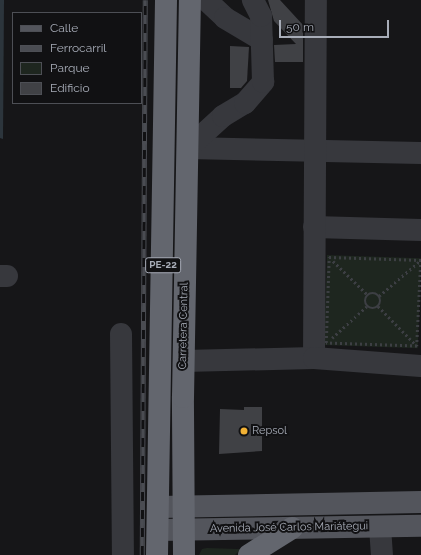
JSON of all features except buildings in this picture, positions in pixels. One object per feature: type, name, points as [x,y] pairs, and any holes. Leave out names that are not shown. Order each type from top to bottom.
[{"type":"highway","name":"Carretera Central","points":[[158,555],[166,0]]},
{"type":"highway","name":"Carretera Central","points":[[184,555],[184,363],[190,0]]},
{"type":"highway","points":[[249,555],[292,528]]},
{"type":"main road","name":"Avenida José Carlos Mariátegui","points":[[158,507],[421,502]]},
{"type":"main road","name":"Avenida José Carlos Mariátegui","points":[[158,530],[421,526]]},
{"type":"street","points":[[206,0],[225,18],[262,40]]},
{"type":"street","points":[[188,148],[208,128],[245,103],[259,90],[264,82],[261,16],[253,0]]},
{"type":"street","points":[[316,0],[314,227],[322,258],[318,352]]},
{"type":"street","points":[[188,148],[421,153]]},
{"type":"street","points":[[314,227],[421,230]]},
{"type":"street","points":[[120,334],[123,555]]},
{"type":"street","points":[[184,363],[318,352],[419,354]]},
{"type":"street","points":[[184,363],[204,376]]},
{"type":"street","points":[[421,497],[421,506]]},
{"type":"street","points":[[380,527],[382,555]]},
{"type":"path","points":[[322,258],[421,260]]},
{"type":"path","points":[[322,258],[368,295]]},
{"type":"path","points":[[318,352],[322,258]]},
{"type":"path","points":[[419,354],[378,306],[379,296],[421,260]]},
{"type":"path","points":[[419,354],[421,260]]},
{"type":"path","points":[[368,306],[365,299],[368,295],[373,293],[379,296]]},
{"type":"path","points":[[318,352],[368,306]]},
{"type":"path","points":[[368,306],[372,308],[378,306]]},
{"type":"path","points":[[318,352],[419,354]]},
{"type":"green space","points":[[327,255],[421,258],[418,348],[324,345]]},
{"type":"green space","points":[[202,549],[241,549],[235,555],[199,555]]},
{"type":"shaded area","points":[[0,0],[4,0],[3,139],[0,138]]},
{"type":"railway","points":[[142,555],[145,0]]},
{"type":"place","name":"Repsol","points":[[244,431]]}]
